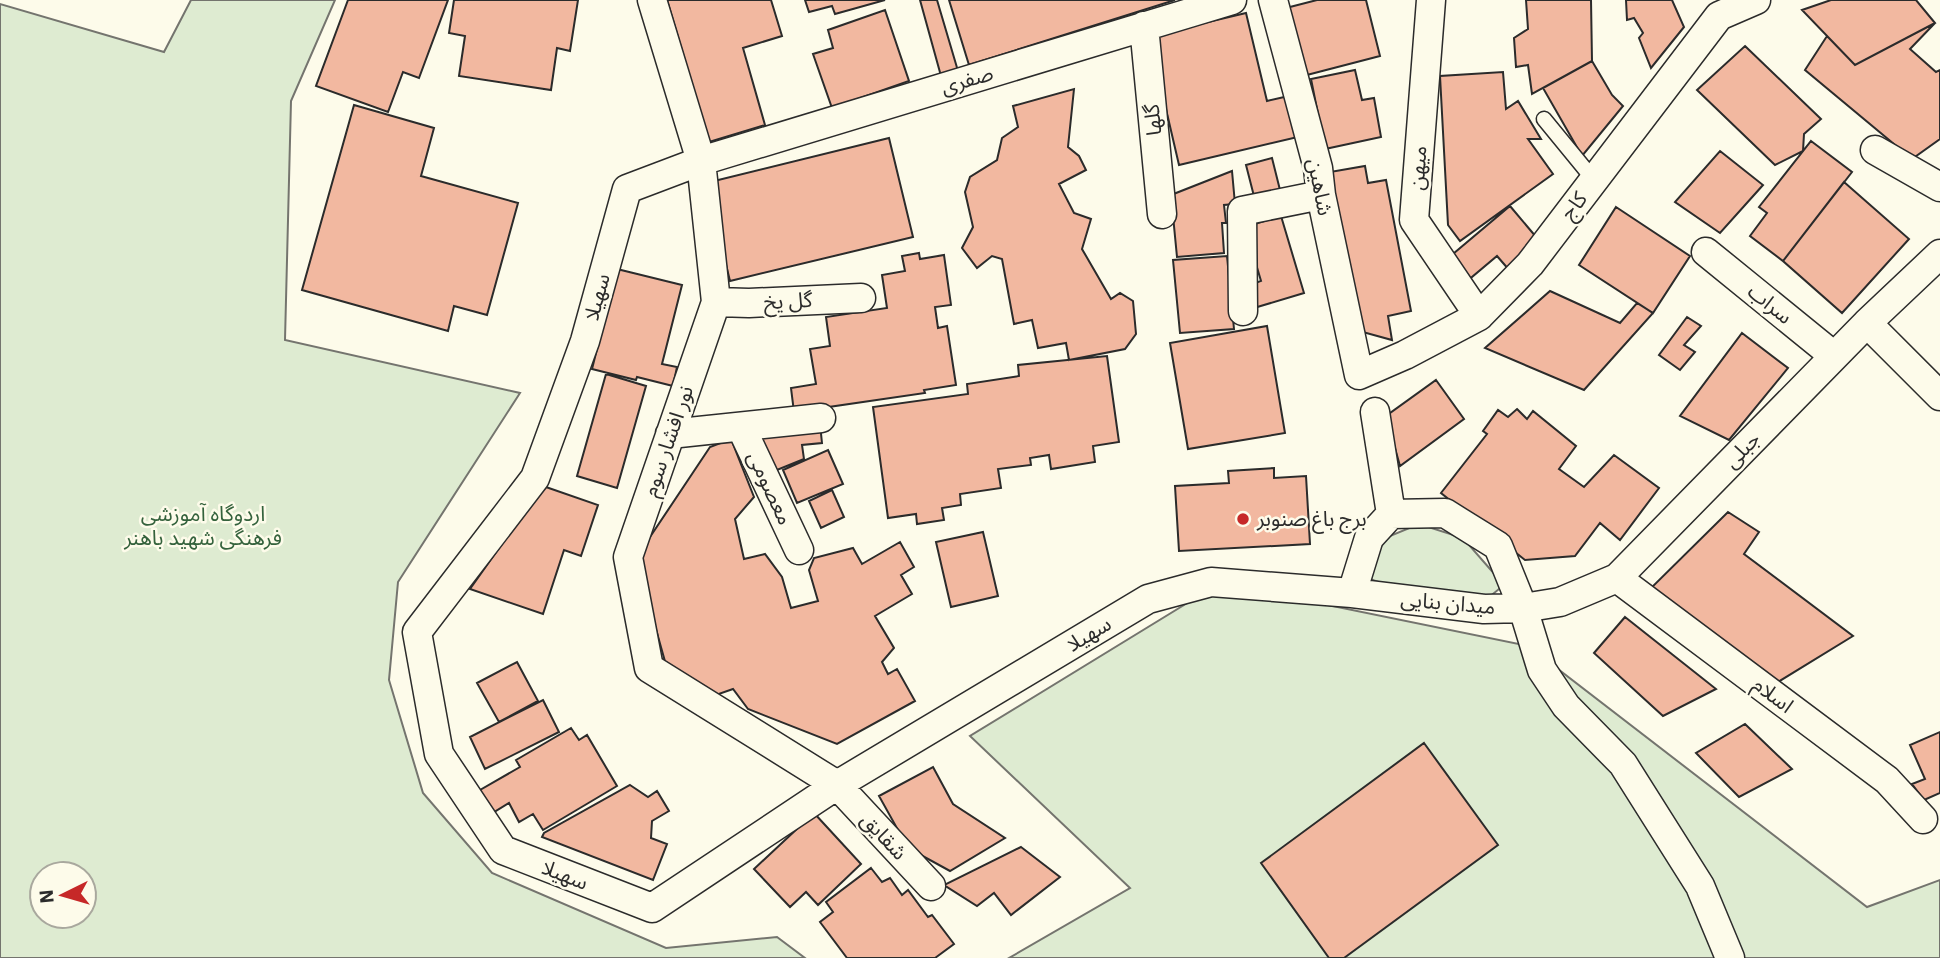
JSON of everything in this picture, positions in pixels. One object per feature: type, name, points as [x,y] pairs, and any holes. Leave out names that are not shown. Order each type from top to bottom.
[{"type":"street","name":"نور افشار سوم","points":[[652,0],[701,161],[716,302],[628,557],[649,668],[837,785]]},
{"type":"street","name":"صفری","points":[[701,161],[1232,0]]},
{"type":"street","name":"شاهین","points":[[1273,0],[1318,168],[1321,195],[1359,376]]},
{"type":"street","name":"میهن","points":[[1431,0],[1414,220],[1479,316]]},
{"type":"street","name":"کاج","points":[[1359,376],[1479,316],[1530,264],[1594,180],[1714,8],[1755,0]]},
{"type":"street","name":"گلها","points":[[1144,26],[1162,214]]},
{"type":"street","points":[[1875,150],[1940,187]]},
{"type":"street","name":"سهیلا","points":[[701,161],[627,189],[585,341],[535,478],[417,632],[439,754],[503,850],[652,908],[837,785],[1148,599],[1211,582],[1352,593]]},
{"type":"street","points":[[1243,311],[1242,211],[1321,195]]},
{"type":"street","name":"سراب","points":[[1706,252],[1834,356]]},
{"type":"street","name":"جبلی","points":[[1523,608],[1560,602],[1617,578],[1834,356],[1940,254]]},
{"type":"street","name":"گل یخ","points":[[716,302],[860,298]]},
{"type":"street","points":[[1867,323],[1940,396]]},
{"type":"street","points":[[1352,593],[1369,538],[1391,514],[1375,412]]},
{"type":"street","name":"معصومی","points":[[670,435],[821,418]]},
{"type":"street","name":"معصومی","points":[[741,427],[799,550]]},
{"type":"street","name":"میدان بنایی","points":[[1352,593],[1472,608],[1523,608],[1498,546],[1445,513],[1391,514]]},
{"type":"street","name":"اسلام","points":[[1617,578],[1887,780],[1923,819]]},
{"type":"street","points":[[1523,608],[1542,670],[1566,706],[1623,764],[1700,886],[1730,958]]},
{"type":"street","name":"شقایق","points":[[837,785],[931,886]]},
{"type":"lane","points":[[1544,120],[1594,180]]},
{"type":"green space","name":"اردوگاه آموزشی فرهنگی شهید باهنر","points":[[191,0],[335,0],[291,101],[285,340],[520,393],[398,582],[389,680],[423,793],[492,873],[666,948],[777,937],[805,958],[0,958],[0,4],[164,52]]},
{"type":"green space","points":[[1419,524],[1463,538],[1504,585],[1488,598],[1387,585],[1367,578],[1385,538]]},
{"type":"green space","points":[[1220,583],[1528,646],[1867,907],[1940,880],[1940,958],[1009,958],[1130,888],[970,736]]},
{"type":"building","points":[[348,0],[448,0],[419,78],[403,72],[388,112],[316,86]]},
{"type":"building","points":[[454,0],[578,0],[570,51],[557,48],[551,90],[459,76],[465,36],[449,33]]},
{"type":"building","points":[[667,0],[771,0],[782,36],[743,48],[765,125],[709,142]]},
{"type":"building","points":[[805,0],[885,0],[835,14],[832,6],[809,12]]},
{"type":"building","points":[[920,0],[937,0],[958,71],[941,76]]},
{"type":"building","points":[[949,0],[1175,0],[969,65]]},
{"type":"building","points":[[1317,0],[1366,0],[1380,56],[1303,76],[1286,8]]},
{"type":"building","points":[[1526,0],[1591,0],[1592,61],[1532,94],[1528,65],[1516,67],[1514,38],[1528,29]]},
{"type":"building","points":[[1626,0],[1672,0],[1684,27],[1651,68],[1639,38],[1643,33],[1634,18],[1627,20]]},
{"type":"building","points":[[1831,0],[1916,0],[1935,23],[1855,65],[1802,10]]},
{"type":"building","points":[[885,10],[909,81],[832,108],[813,54],[833,48],[828,30]]},
{"type":"building","points":[[1246,13],[1267,101],[1293,95],[1302,136],[1179,165],[1149,36]]},
{"type":"building","points":[[1935,23],[1910,49],[1936,72],[1940,70],[1940,139],[1912,159],[1805,70],[1827,36],[1855,65]]},
{"type":"building","points":[[1745,46],[1821,119],[1804,134],[1803,151],[1775,165],[1697,90]]},
{"type":"building","points":[[1592,61],[1612,95],[1623,106],[1582,156],[1543,88]]},
{"type":"building","points":[[1355,70],[1362,100],[1374,98],[1381,137],[1325,149],[1311,79]]},
{"type":"building","points":[[1503,72],[1506,109],[1518,101],[1541,139],[1528,139],[1553,174],[1460,241],[1448,225],[1440,76]]},
{"type":"building","points":[[1074,89],[1068,147],[1079,156],[1086,170],[1059,184],[1074,213],[1091,219],[1082,249],[1111,299],[1120,293],[1133,301],[1136,334],[1125,349],[1069,360],[1066,343],[1038,348],[1032,320],[1014,324],[1002,259],[992,256],[977,268],[962,248],[973,227],[965,192],[970,177],[997,160],[1002,138],[1018,127],[1013,106]]},
{"type":"building","points":[[354,105],[434,128],[421,176],[518,203],[487,315],[454,306],[448,331],[302,290]]},
{"type":"building","points":[[889,138],[913,237],[730,281],[706,183]]},
{"type":"building","points":[[1811,141],[1852,172],[1783,261],[1750,236],[1767,213],[1759,207]]},
{"type":"building","points":[[1720,151],[1763,185],[1720,233],[1675,202]]},
{"type":"building","points":[[1272,158],[1282,198],[1256,204],[1246,165]]},
{"type":"building","points":[[1365,166],[1368,183],[1386,180],[1411,311],[1388,316],[1392,340],[1359,331],[1330,172]]},
{"type":"building","points":[[1232,171],[1235,204],[1224,205],[1224,253],[1177,257],[1171,195]]},
{"type":"building","points":[[1844,182],[1909,239],[1842,313],[1783,261]]},
{"type":"building","points":[[1510,206],[1542,244],[1510,271],[1497,256],[1466,282],[1447,259]]},
{"type":"building","points":[[1616,207],[1690,256],[1653,313],[1579,265]]},
{"type":"building","points":[[1281,216],[1304,293],[1254,308],[1247,286],[1261,281],[1245,227]]},
{"type":"building","points":[[919,253],[920,259],[944,255],[951,305],[935,307],[938,328],[947,326],[956,385],[924,390],[925,393],[794,412],[791,388],[816,384],[810,349],[830,346],[826,317],[887,308],[882,275],[905,271],[902,256]]},
{"type":"building","points":[[1227,256],[1234,329],[1180,333],[1173,260]]},
{"type":"building","points":[[617,269],[682,285],[662,364],[677,367],[673,386],[592,369]]},
{"type":"building","points":[[1550,291],[1620,323],[1637,303],[1653,313],[1584,390],[1485,348]]},
{"type":"building","points":[[1687,317],[1701,326],[1684,345],[1695,352],[1680,370],[1659,355]]},
{"type":"building","points":[[1267,326],[1285,433],[1188,449],[1170,343]]},
{"type":"building","points":[[1742,333],[1788,368],[1729,440],[1680,416]]},
{"type":"building","points":[[1107,356],[1119,442],[1093,446],[1095,462],[1051,469],[1049,455],[1030,458],[1031,465],[998,469],[1001,488],[960,494],[961,505],[942,508],[944,520],[917,524],[916,514],[888,518],[873,407],[968,394],[967,384],[1019,376],[1018,365]]},
{"type":"building","points":[[606,374],[646,386],[617,488],[577,476]]},
{"type":"building","points":[[1436,380],[1464,419],[1400,466],[1386,416]]},
{"type":"building","points":[[1517,409],[1527,419],[1533,411],[1576,446],[1559,469],[1584,487],[1614,455],[1659,488],[1620,540],[1600,523],[1575,556],[1525,560],[1441,493],[1487,434],[1483,431],[1498,410],[1508,417]]},
{"type":"building","points":[[820,424],[822,443],[802,445],[804,459],[772,472],[756,434]]},
{"type":"building","points":[[731,439],[754,497],[735,519],[744,559],[765,554],[782,577],[791,608],[818,601],[809,570],[814,558],[853,548],[862,564],[900,542],[914,567],[901,575],[912,594],[875,616],[894,648],[882,662],[888,674],[897,669],[915,701],[837,744],[748,709],[733,689],[716,695],[666,665],[636,558],[710,447]]},
{"type":"building","points":[[828,450],[843,484],[797,503],[783,470]]},
{"type":"building","name":"برج باغ صنوبر","points":[[1274,468],[1274,478],[1306,476],[1310,544],[1179,551],[1175,486],[1229,483],[1228,471]]},
{"type":"building","points":[[543,486],[598,505],[581,556],[564,550],[543,614],[470,589]]},
{"type":"building","points":[[832,490],[844,517],[821,528],[809,501]]},
{"type":"building","points":[[1728,512],[1759,532],[1744,554],[1853,636],[1778,682],[1648,591]]},
{"type":"building","points":[[983,532],[998,596],[951,607],[936,542]]},
{"type":"building","points":[[1625,617],[1716,689],[1663,716],[1594,653]]},
{"type":"building","points":[[517,662],[538,701],[499,722],[477,683]]},
{"type":"building","points":[[543,700],[559,732],[485,769],[470,737]]},
{"type":"building","points":[[1745,724],[1792,769],[1739,797],[1696,753]]},
{"type":"building","points":[[571,728],[579,740],[587,735],[617,786],[543,830],[533,814],[519,822],[509,803],[486,817],[473,794],[520,767],[516,760]]},
{"type":"building","points":[[1940,732],[1940,793],[1924,800],[1912,784],[1925,779],[1910,745]]},
{"type":"building","points":[[1424,743],[1498,845],[1344,958],[1329,958],[1261,863]]},
{"type":"building","points":[[933,767],[953,804],[1005,838],[950,871],[908,848],[879,796]]},
{"type":"building","points":[[630,785],[648,797],[657,791],[669,811],[652,821],[651,838],[667,844],[653,880],[542,837],[544,833]]},
{"type":"building","points":[[814,813],[861,864],[818,905],[806,892],[790,907],[754,869]]},
{"type":"building","points":[[1021,847],[1060,877],[1011,915],[994,893],[977,906],[944,885]]},
{"type":"building","points":[[871,868],[882,882],[890,878],[902,895],[908,890],[928,917],[932,915],[954,944],[935,958],[847,958],[820,922],[833,912],[826,902]]},
{"type":"place","name":"برج باغ صنوبر","points":[[1243,519]]}]
